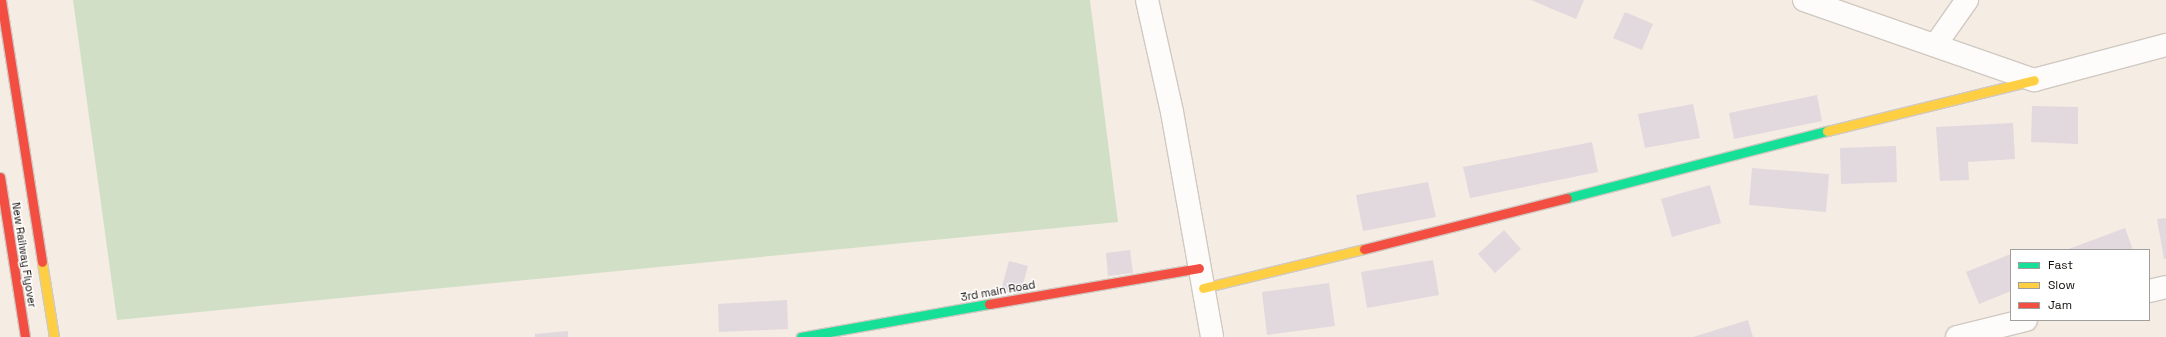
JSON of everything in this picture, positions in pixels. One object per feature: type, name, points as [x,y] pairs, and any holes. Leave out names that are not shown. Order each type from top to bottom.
[{"type":"main road","points":[[2,0],[54,337]]},
{"type":"main road","name":"3rd main Road","points":[[801,337],[1201,278],[1477,222],[1903,111],[2034,80]]},
{"type":"main road","name":"New Railway Flyover","points":[[0,177],[25,337]]},
{"type":"street","points":[[1147,0],[1172,112],[1212,337]]},
{"type":"street","points":[[1804,0],[1936,44],[2034,80],[2166,45]]},
{"type":"street","points":[[1936,44],[1967,0]]},
{"type":"street","points":[[2150,291],[2166,287]]},
{"type":"street","points":[[1957,337],[2022,321]]},
{"type":"green space","points":[[73,0],[1090,0],[1118,222],[117,320]]},
{"type":"building","points":[[1531,0],[1584,0],[1576,19]]},
{"type":"building","points":[[1625,12],[1653,24],[1642,50],[1613,38]]},
{"type":"building","points":[[1817,95],[1822,121],[1734,139],[1729,113]]},
{"type":"building","points":[[1693,104],[1700,138],[1645,148],[1638,114]]},
{"type":"building","points":[[2032,106],[2078,107],[2078,144],[2031,142]]},
{"type":"building","points":[[2013,123],[2015,159],[1968,162],[1969,180],[1940,181],[1936,127]]},
{"type":"building","points":[[1592,142],[1598,172],[1470,198],[1463,167]]},
{"type":"building","points":[[1896,146],[1897,182],[1841,184],[1840,148]]},
{"type":"building","points":[[1752,168],[1829,174],[1826,212],[1749,205]]},
{"type":"building","points":[[1428,182],[1436,217],[1363,231],[1356,195]]},
{"type":"building","points":[[1710,185],[1721,223],[1672,237],[1661,199]]},
{"type":"building","points":[[2166,218],[2166,259],[2164,259],[2157,219]]},
{"type":"building","points":[[2125,228],[2133,249],[2069,249]]},
{"type":"building","points":[[1504,230],[1521,249],[1495,273],[1478,254]]},
{"type":"building","points":[[1130,250],[1133,273],[1108,276],[1106,253]]},
{"type":"building","points":[[2010,254],[2010,291],[1979,304],[1966,272]]},
{"type":"building","points":[[1433,260],[1439,295],[1367,308],[1361,272]]},
{"type":"building","points":[[1009,261],[1028,266],[1020,295],[1001,290]]},
{"type":"building","points":[[1329,283],[1335,326],[1267,335],[1262,292]]},
{"type":"building","points":[[787,300],[788,329],[719,332],[718,304]]},
{"type":"building","points":[[1748,320],[1753,337],[1693,337]]},
{"type":"building","points":[[568,331],[568,337],[535,337],[535,334]]},
{"type":"traffic: fast","points":[[1567,198],[1827,131]]},
{"type":"traffic: fast","points":[[801,337],[989,304]]},
{"type":"traffic: slow","points":[[1827,131],[2034,80]]},
{"type":"traffic: slow","points":[[1203,288],[1364,249]]},
{"type":"traffic: slow","points":[[42,262],[54,337]]},
{"type":"traffic: jam","points":[[1,0],[42,262]]},
{"type":"traffic: jam","points":[[0,177],[25,337]]},
{"type":"traffic: jam","points":[[1364,249],[1567,198]]},
{"type":"traffic: jam","points":[[989,304],[1199,268]]}]
